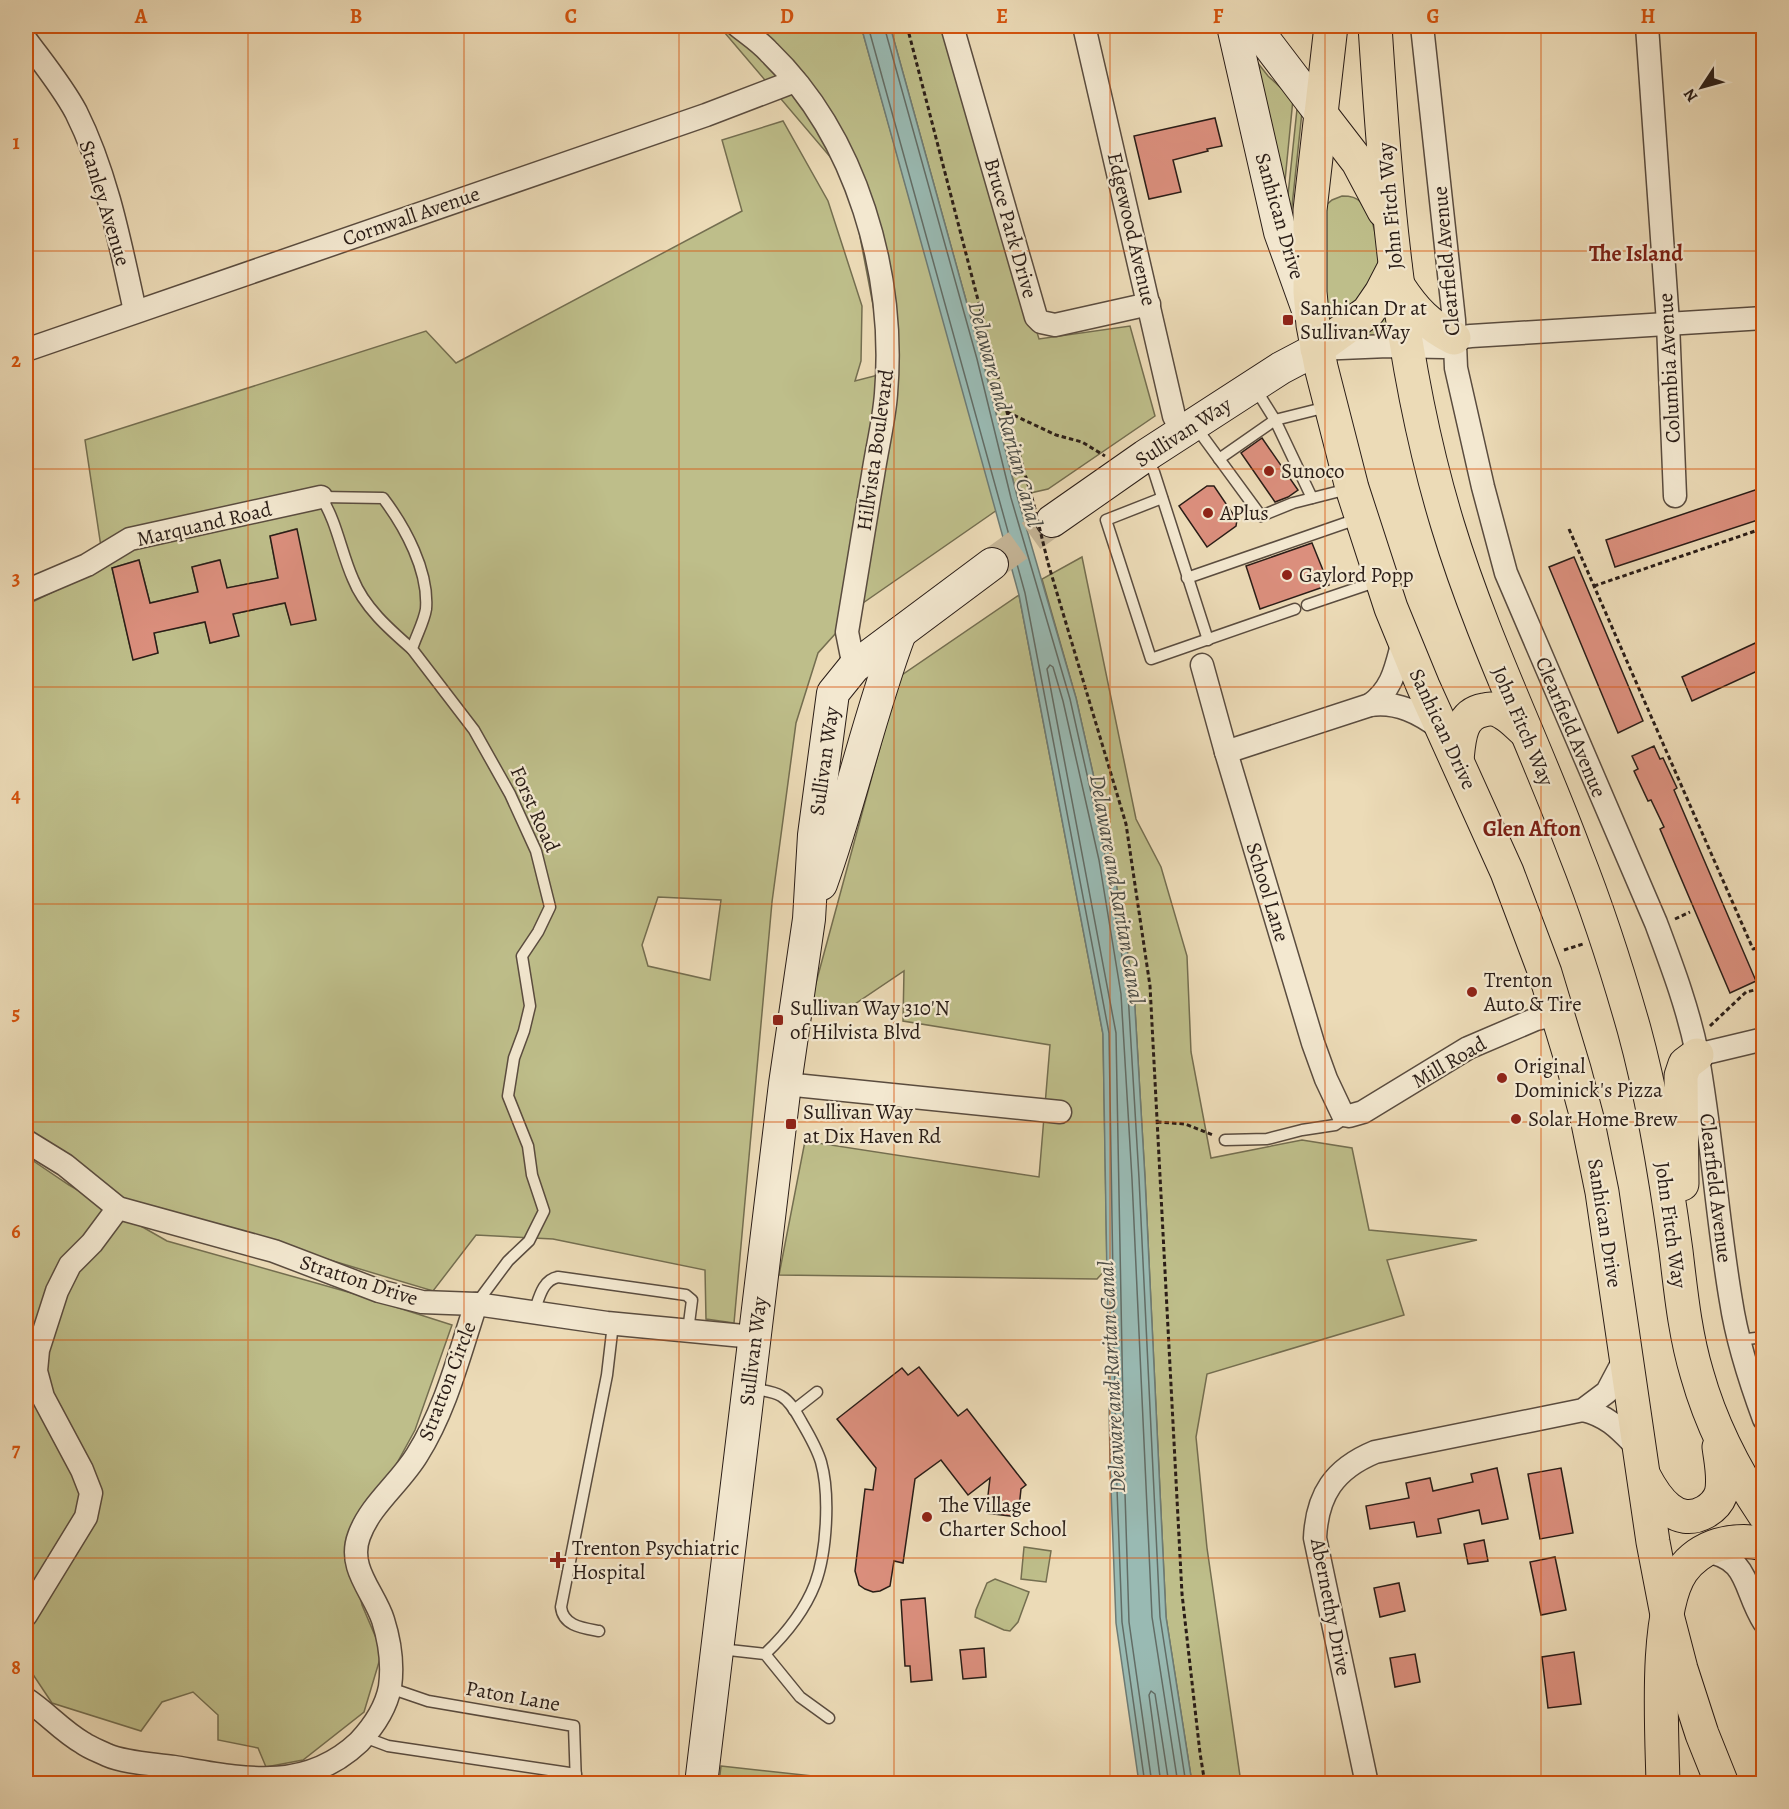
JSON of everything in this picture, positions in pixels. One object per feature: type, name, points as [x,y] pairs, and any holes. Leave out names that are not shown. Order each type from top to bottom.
[{"type":"highway","points":[[1330,26],[1310,210],[1309,266],[1315,337],[1368,312],[1396,275],[1407,299],[1423,318],[1454,338]]},
{"type":"highway","name":"John Fitch Way","points":[[1375,26],[1396,275],[1428,454],[1448,528],[1485,635],[1575,850],[1606,937],[1635,1033],[1652,1103],[1696,1372],[1713,1420],[1742,1480],[1764,1514]]},
{"type":"highway","points":[[1321,114],[1358,162],[1391,229]]},
{"type":"highway","points":[[1310,210],[1316,200],[1330,189],[1357,181],[1370,184]]},
{"type":"highway","name":"Sanhican Drive","points":[[1315,337],[1330,406],[1356,503],[1381,580],[1403,641],[1508,872],[1558,1014],[1587,1118],[1602,1192],[1653,1542],[1667,1615],[1681,1669],[1702,1734],[1722,1784]]},
{"type":"highway","points":[[1450,745],[1470,715],[1488,709],[1500,711],[1525,731]]},
{"type":"highway","points":[[1676,1252],[1682,1185],[1681,1076],[1685,1064],[1702,1042]]},
{"type":"highway","points":[[1641,1462],[1658,1501],[1671,1511],[1690,1516],[1708,1510],[1721,1494],[1722,1485],[1719,1449],[1713,1420]]},
{"type":"highway","points":[[1663,1784],[1662,1662],[1667,1615],[1681,1572],[1692,1559],[1704,1551],[1727,1542],[1745,1541],[1764,1544]]},
{"type":"main road","name":"Sanhican Drive","points":[[1233,26],[1280,232],[1315,337]]},
{"type":"main road","points":[[1254,26],[1321,114]]},
{"type":"main road","name":"Sullivan Way","points":[[1043,513],[1096,507],[1145,456],[1294,360],[1315,337]]},
{"type":"main road","name":"Sullivan Way","points":[[701,1784],[785,1084],[809,919],[814,835],[833,693],[854,667],[992,564]]},
{"type":"main road","name":"Sullivan Way","points":[[809,919],[836,843],[874,705],[900,633]]},
{"type":"main road","points":[[847,804],[848,750],[855,696],[854,667]]},
{"type":"street","name":"Hillvista Boulevard","points":[[738,26],[770,52],[795,81],[831,132],[859,191],[876,253],[885,308],[888,346],[886,395],[847,632],[854,667]]},
{"type":"street","name":"Bruce Park Drive","points":[[952,26],[1036,317],[1041,322],[1055,325],[1149,304]]},
{"type":"street","name":"Edgewood Avenue","points":[[1084,26],[1174,416],[1188,428]]},
{"type":"street","name":"Clearfield Avenue","points":[[1422,26],[1456,368],[1483,487],[1506,573],[1656,923],[1702,1042],[1706,1107],[1731,1302],[1739,1340],[1762,1410]]},
{"type":"street","name":"Columbia Avenue","points":[[1647,26],[1668,323],[1675,496]]},
{"type":"street","name":"Stanley Avenue","points":[[26,40],[64,93],[95,156],[111,205],[135,311]]},
{"type":"street","name":"Cornwall Avenue","points":[[26,350],[706,115],[795,81]]},
{"type":"street","points":[[1315,337],[1407,346],[1444,347],[1454,338],[1764,318]]},
{"type":"street","name":"Marquand Road","points":[[26,591],[87,565],[130,539],[321,498]]},
{"type":"street","points":[[1370,705],[1382,697],[1390,683],[1403,641]]},
{"type":"street","name":"School Lane","points":[[1202,665],[1313,1043],[1326,1079],[1346,1116]]},
{"type":"street","points":[[1226,752],[1370,705],[1384,703],[1417,713],[1450,745]]},
{"type":"street","name":"Mill Road","points":[[1346,1116],[1363,1112],[1383,1101],[1468,1048],[1536,1019],[1558,1014]]},
{"type":"street","points":[[1702,1042],[1764,1039]]},
{"type":"street","points":[[785,1084],[1060,1112]]},
{"type":"street","name":"Stratton Drive","points":[[26,1141],[65,1165],[118,1208],[274,1251],[379,1291],[422,1302],[476,1304],[614,1324],[754,1337]]},
{"type":"street","points":[[26,1615],[86,1517],[91,1493],[82,1470],[43,1397],[36,1371],[38,1350],[57,1292],[69,1265],[92,1244],[118,1208]]},
{"type":"street","name":"Stratton Circle","points":[[26,1699],[82,1743],[110,1756],[246,1779],[274,1779],[306,1773],[327,1764],[351,1749],[364,1737],[380,1716],[390,1688],[391,1648],[383,1618],[358,1567],[355,1551],[359,1536],[368,1517],[416,1458],[432,1429],[447,1395],[476,1304]]},
{"type":"street","name":"Abernethy Drive","points":[[1367,1784],[1315,1538],[1316,1518],[1322,1499],[1332,1481],[1347,1467],[1374,1452],[1583,1410],[1607,1392],[1625,1358]]},
{"type":"street","points":[[1583,1410],[1599,1414],[1619,1428],[1641,1462]]},
{"type":"street","points":[[1704,1551],[1721,1555],[1738,1566],[1753,1603],[1764,1622]]},
{"type":"lane","points":[[1254,386],[1275,420],[1312,498]]},
{"type":"lane","points":[[1219,459],[1275,420],[1330,406]]},
{"type":"lane","points":[[1188,428],[1219,459],[1261,516],[1312,498],[1356,503]]},
{"type":"lane","points":[[1145,456],[1154,472],[1208,640]]},
{"type":"lane","points":[[321,498],[383,498],[398,518],[409,539],[425,582],[426,610],[412,649]]},
{"type":"lane","name":"Forst Road","points":[[321,498],[330,512],[353,580],[365,601],[392,632],[412,649],[474,730],[510,794],[536,851],[550,907],[538,933],[522,956],[530,1006],[514,1059],[508,1096],[528,1146],[532,1175],[544,1211],[529,1241],[508,1261],[476,1304]]},
{"type":"lane","points":[[1162,498],[1096,507],[1151,659],[1295,609]]},
{"type":"lane","points":[[1187,578],[1356,503]]},
{"type":"lane","points":[[1307,605],[1381,580]]},
{"type":"lane","points":[[1226,1140],[1267,1139],[1335,1125],[1346,1116]]},
{"type":"lane","points":[[534,1312],[544,1287],[552,1278],[558,1277],[686,1295],[692,1300],[688,1331]]},
{"type":"lane","points":[[599,1631],[569,1622],[561,1614],[561,1607],[607,1375],[614,1324]]},
{"type":"lane","points":[[1739,1340],[1764,1337]]},
{"type":"lane","points":[[748,1388],[781,1395],[794,1410],[809,1434],[821,1462],[826,1500],[825,1536],[816,1583],[803,1609],[786,1633],[765,1654]]},
{"type":"lane","points":[[794,1410],[817,1392]]},
{"type":"lane","points":[[717,1649],[765,1654],[800,1696],[829,1718]]},
{"type":"lane","name":"Paton Lane","points":[[390,1688],[428,1701],[574,1726],[576,1779]]},
{"type":"lane","points":[[364,1737],[388,1746],[576,1779]]},
{"type":"path","points":[[907,26],[1007,412],[1043,513],[1048,563],[1126,824],[1150,986],[1182,1594],[1205,1784]]},
{"type":"path","points":[[1007,412],[1056,435],[1082,442],[1112,460]]},
{"type":"path","points":[[1594,586],[1764,528]]},
{"type":"path","points":[[1569,529],[1753,949],[1764,946]]},
{"type":"path","points":[[1670,921],[1690,912]]},
{"type":"path","points":[[1702,1042],[1746,992],[1764,988]]},
{"type":"path","points":[[1157,1122],[1185,1125],[1226,1140]]},
{"type":"green space","points":[[719,26],[861,26],[997,510],[863,603],[818,653],[796,723],[772,902],[734,1323],[706,1319],[705,1270],[553,1239],[476,1235],[433,1291],[132,1204],[26,1130],[26,605],[104,567],[85,440],[426,331],[456,363],[742,211],[722,140],[783,121],[828,201],[862,306],[861,361],[855,381],[886,373],[849,179]],"holes":[[[296,529],[315,620],[291,624],[285,603],[233,614],[238,636],[210,643],[205,622],[154,633],[158,653],[133,659],[112,568],[139,560],[150,603],[198,592],[192,567],[219,560],[227,588],[278,578],[270,536]],[[658,897],[721,900],[710,980],[648,966],[642,945]]]},
{"type":"green space","points":[[890,26],[944,26],[1039,339],[1130,326],[1155,416],[1048,489],[1017,496],[982,358]]},
{"type":"green space","points":[[1257,62],[1268,76],[1293,99],[1284,191]]},
{"type":"green space","points":[[1297,109],[1302,112],[1290,225],[1285,197],[1288,195]]},
{"type":"green space","points":[[1342,196],[1358,200],[1363,204],[1371,219],[1377,241],[1378,272],[1376,280],[1368,291],[1327,329],[1324,207],[1332,200]]},
{"type":"green space","points":[[1386,304],[1389,335],[1354,337]]},
{"type":"green space","points":[[1082,557],[1136,819],[1161,867],[1187,956],[1191,1052],[1211,1158],[1302,1140],[1352,1148],[1369,1230],[1477,1240],[1387,1260],[1404,1315],[1207,1374],[1196,1437],[1207,1548],[1241,1783],[1192,1783],[1166,1617],[1134,992],[1112,858],[1076,698],[1042,579]]},
{"type":"green space","points":[[1019,595],[1103,1034],[1107,1268],[1097,1279],[779,1275],[805,1141],[1039,1177],[1050,1045],[903,1021],[904,971],[840,1014],[807,1016],[899,677]]},
{"type":"green space","points":[[26,1156],[69,1185],[167,1241],[355,1294],[452,1325],[415,1430],[385,1485],[348,1540],[362,1605],[382,1652],[364,1712],[303,1760],[266,1767],[258,1748],[218,1740],[218,1715],[193,1692],[162,1702],[141,1731],[52,1703],[26,1664]]},
{"type":"green space","points":[[1024,1547],[1051,1551],[1046,1582],[1021,1579]]},
{"type":"green space","points":[[995,1579],[1029,1592],[1018,1622],[1010,1631],[975,1617],[987,1583]]},
{"type":"green space","points":[[721,1766],[877,1783],[719,1783]]},
{"type":"water","name":"Delaware and Raritan Canal","points":[[861,26],[890,26],[982,358],[1017,496],[1076,698],[1112,858],[1134,992],[1166,1617],[1192,1783],[1139,1783],[1116,1623],[1110,1462],[1103,1034],[1019,595]]},
{"type":"building","points":[[1215,118],[1222,146],[1173,160],[1181,192],[1149,199],[1134,136]]},
{"type":"building","points":[[1262,438],[1298,490],[1275,502],[1241,453]]},
{"type":"building","name":"APlus","points":[[1207,486],[1214,486],[1237,520],[1236,526],[1207,547],[1179,506]]},
{"type":"building","points":[[1764,487],[1764,518],[1615,567],[1606,540]]},
{"type":"building","points":[[297,529],[316,620],[291,625],[285,603],[233,614],[239,636],[210,643],[205,622],[154,633],[158,653],[133,660],[112,568],[139,560],[150,603],[198,592],[192,567],[220,560],[227,588],[278,578],[270,536]]},
{"type":"building","name":"Gaylord Popp","points":[[1312,543],[1329,585],[1260,609],[1246,566]]},
{"type":"building","points":[[1574,557],[1643,721],[1618,733],[1549,567]]},
{"type":"building","points":[[1764,639],[1764,668],[1692,701],[1682,677]]},
{"type":"building","points":[[1654,746],[1660,759],[1663,758],[1677,788],[1674,790],[1756,981],[1730,993],[1660,829],[1664,827],[1651,800],[1648,801],[1634,771],[1638,769],[1632,756]]},
{"type":"building","points":[[919,1367],[958,1416],[967,1409],[1026,1485],[1021,1489],[1018,1517],[986,1513],[990,1478],[968,1495],[941,1460],[915,1479],[903,1563],[894,1561],[890,1586],[873,1592],[859,1585],[855,1571],[865,1489],[873,1490],[876,1468],[837,1419],[902,1368],[908,1375]]},
{"type":"building","points":[[1497,1468],[1508,1519],[1482,1524],[1479,1510],[1438,1519],[1441,1533],[1417,1537],[1414,1522],[1370,1529],[1366,1506],[1409,1498],[1406,1483],[1430,1478],[1433,1491],[1473,1482],[1471,1474]]},
{"type":"building","points":[[1561,1468],[1573,1533],[1540,1539],[1528,1474]]},
{"type":"building","points":[[1484,1540],[1488,1561],[1468,1564],[1464,1544]]},
{"type":"building","points":[[1555,1557],[1566,1610],[1541,1615],[1530,1562]]},
{"type":"building","points":[[1399,1583],[1405,1611],[1380,1617],[1374,1588]]},
{"type":"building","points":[[925,1598],[932,1680],[911,1682],[910,1666],[905,1666],[901,1600]]},
{"type":"building","points":[[984,1648],[986,1677],[963,1679],[960,1650]]},
{"type":"building","points":[[1574,1652],[1581,1704],[1548,1708],[1542,1657]]},
{"type":"building","points":[[1415,1654],[1420,1682],[1395,1687],[1390,1658]]},
{"type":"tunnel","points":[[992,564],[1052,521]]},
{"type":"place","name":"Sanhican Dr at Sullivan Way","points":[[1288,320]]},
{"type":"place","name":"Sunoco","points":[[1269,471]]},
{"type":"place","name":"APlus","points":[[1208,513]]},
{"type":"place","name":"Gaylord Popp","points":[[1287,575]]},
{"type":"place","name":"Trenton Auto & Tire","points":[[1472,992]]},
{"type":"place","name":"Sullivan Way 310'N of Hilvista Blvd","points":[[778,1020]]},
{"type":"place","name":"Original Dominick's Pizza","points":[[1502,1078]]},
{"type":"place","name":"Solar Home Brew","points":[[1516,1119]]},
{"type":"place","name":"Sullivan Way at Dix Haven Rd","points":[[791,1124]]},
{"type":"place","name":"The Village Charter School","points":[[927,1517]]},
{"type":"place","name":"Trenton Psychiatric Hospital","points":[[558,1560]]},
{"type":"district","name":"The Island","points":[[1636,253]]},
{"type":"district","name":"Glen Afton","points":[[1532,828]]}]
